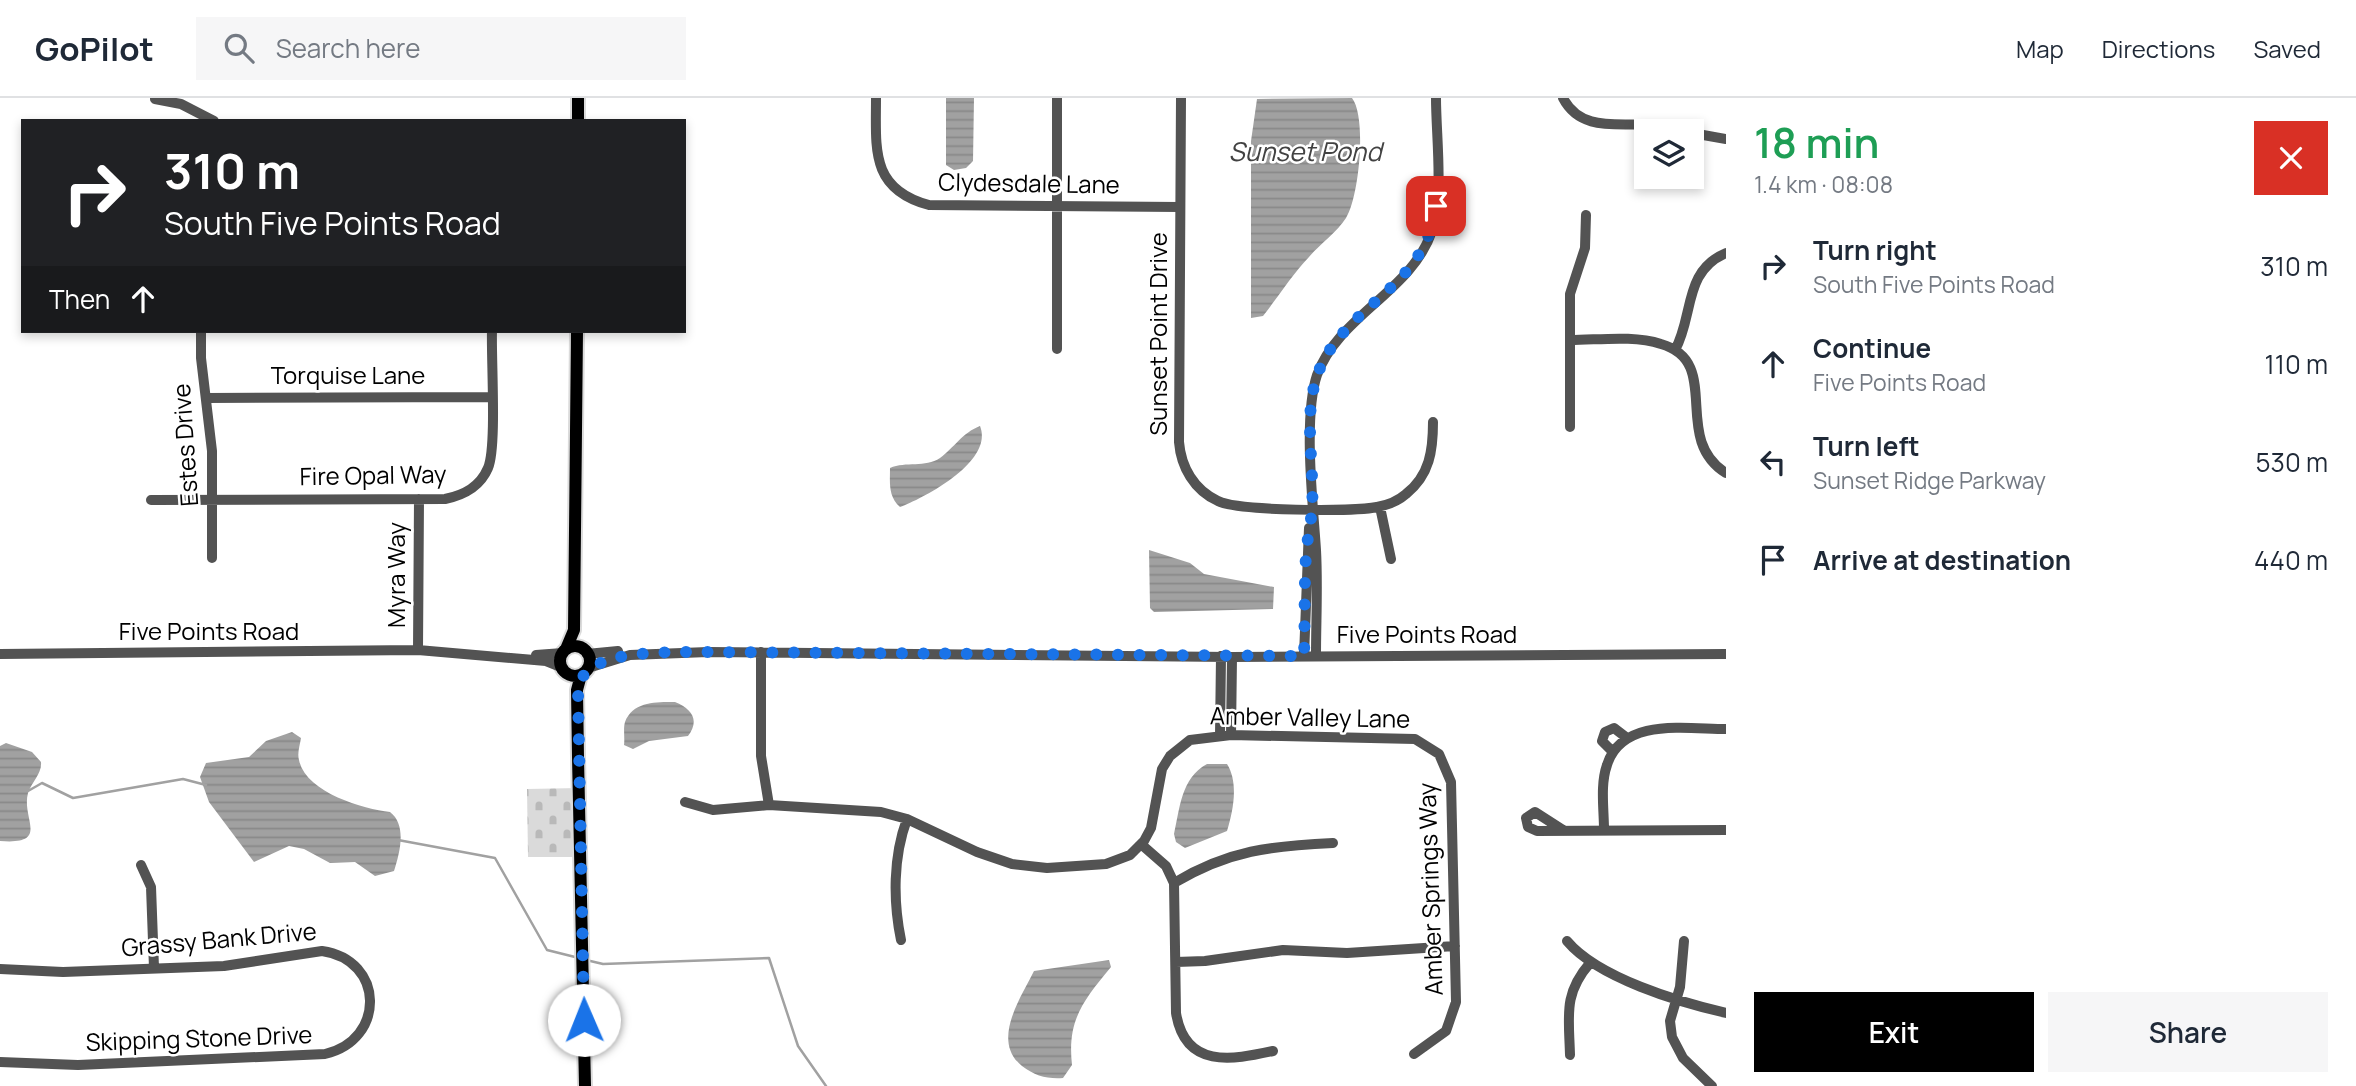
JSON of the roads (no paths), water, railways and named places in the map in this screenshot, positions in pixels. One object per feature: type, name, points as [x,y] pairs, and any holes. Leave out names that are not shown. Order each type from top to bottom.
[{"type":"main road","points":[[578,98],[578,119]]},
{"type":"main road","points":[[577,333],[574,632],[564,651],[564,671],[578,757]]},
{"type":"main road","points":[[576,565],[586,652],[585,671],[578,690],[585,1086]]},
{"type":"main road","points":[[564,651],[575,646],[586,652]]},
{"type":"main road","points":[[564,671],[585,671]]},
{"type":"street","name":"Clydesdale Lane","points":[[876,98],[876,150],[886,178],[894,189],[912,200],[929,205],[1180,207]]},
{"type":"street","points":[[1057,98],[1057,349]]},
{"type":"street","name":"Sunset Point Drive","points":[[1181,98],[1179,442],[1182,462],[1194,482],[1219,502],[1242,508],[1380,507]]},
{"type":"street","points":[[1310,656],[1306,554],[1312,508],[1311,402],[1322,363],[1337,342],[1419,257],[1432,230],[1436,206],[1437,98]]},
{"type":"street","points":[[1563,98],[1571,110],[1597,124],[1634,125]]},
{"type":"street","points":[[155,99],[181,104],[210,119]]},
{"type":"street","points":[[1704,135],[1726,139]]},
{"type":"street","points":[[1570,427],[1571,283],[1585,248],[1586,215]]},
{"type":"street","points":[[1675,350],[1683,337],[1694,283],[1706,264],[1726,253]]},
{"type":"street","name":"Estes Drive","points":[[201,333],[212,450],[212,558]]},
{"type":"street","name":"Fire Opal Way","points":[[151,500],[419,499],[457,496],[479,482],[492,453],[492,333]]},
{"type":"street","points":[[1570,340],[1650,341],[1675,350],[1694,375],[1699,443],[1705,454],[1726,473]]},
{"type":"street","name":"Torquise Lane","points":[[206,398],[491,397]]},
{"type":"street","points":[[1391,559],[1380,507],[1407,494],[1424,474],[1433,447],[1433,422]]},
{"type":"street","name":"Myra Way","points":[[418,650],[419,499]]},
{"type":"street","points":[[586,652],[654,647],[708,652]]},
{"type":"street","points":[[418,650],[467,648],[526,655],[564,651]]},
{"type":"street","points":[[418,650],[545,661],[564,671]]},
{"type":"street","name":"Five Points Road","points":[[0,654],[418,650]]},
{"type":"street","points":[[585,671],[630,655],[708,652]]},
{"type":"street","name":"Five Points Road","points":[[708,652],[1226,657],[1726,654]]},
{"type":"street","points":[[761,652],[761,756],[769,805]]},
{"type":"street","points":[[1225,735],[1226,657]]},
{"type":"street","points":[[1613,752],[1602,741],[1605,732],[1614,728],[1627,738]]},
{"type":"street","points":[[1604,830],[1604,779],[1613,752],[1627,738],[1657,729],[1726,729]]},
{"type":"street","name":"Amber Valley Lane","points":[[1142,845],[1151,828],[1160,778],[1168,758],[1190,740],[1225,735],[1403,736],[1421,741],[1434,749]]},
{"type":"street","name":"Amber Springs Way","points":[[1414,1054],[1440,1038],[1453,1018],[1456,1002],[1451,782],[1446,766],[1434,749]]},
{"type":"street","points":[[685,802],[713,810],[769,805],[872,811],[907,819],[988,857],[1029,867],[1112,863],[1130,855],[1142,845],[1166,866],[1174,883],[1177,1017],[1190,1044],[1207,1056],[1223,1060],[1273,1051]]},
{"type":"street","points":[[901,940],[897,921],[896,855],[907,819]]},
{"type":"street","points":[[1563,830],[1726,830]]},
{"type":"street","points":[[1174,883],[1209,864],[1239,853],[1271,846],[1334,843]]},
{"type":"street","points":[[141,865],[151,887],[154,968]]},
{"type":"street","points":[[1567,941],[1590,963],[1614,976],[1726,1013]]},
{"type":"street","points":[[1684,941],[1682,976],[1670,1021],[1673,1042],[1683,1059],[1712,1086]]},
{"type":"street","points":[[1176,962],[1205,961],[1283,950],[1340,953],[1455,946]]},
{"type":"street","name":"Grassy Bank Drive","points":[[0,969],[63,972],[224,966],[311,952],[334,953],[354,964],[363,975],[371,1002]]},
{"type":"street","points":[[1570,1055],[1568,1002],[1574,984],[1590,963]]},
{"type":"street","name":"Skipping Stone Drive","points":[[0,1062],[78,1065],[325,1054],[344,1048],[358,1036],[368,1017],[371,1002]]},
{"type":"water","points":[[946,98],[974,98],[973,161],[966,168],[954,170],[946,165]]},
{"type":"water","name":"Sunset Pond","points":[[1352,98],[1359,122],[1360,158],[1351,208],[1338,228],[1313,252],[1263,316],[1251,318],[1251,141],[1257,99]]},
{"type":"water","points":[[980,426],[982,439],[977,452],[955,476],[900,507],[896,503],[890,484],[890,468],[934,461],[968,432]]},
{"type":"water","points":[[1149,550],[1190,563],[1204,574],[1274,587],[1273,609],[1154,612],[1150,608]]},
{"type":"water","points":[[675,702],[686,708],[694,720],[688,736],[649,741],[633,749],[624,745],[625,722],[634,710],[646,704]]},
{"type":"water","points":[[292,732],[301,738],[299,760],[312,781],[337,797],[390,812],[395,817],[401,839],[394,871],[375,876],[355,862],[330,863],[304,849],[289,846],[254,862],[209,802],[200,777],[206,763],[249,757],[266,741]]},
{"type":"water","points":[[6,743],[32,752],[41,762],[40,770],[28,793],[31,828],[25,839],[16,841],[0,841],[0,746]]},
{"type":"water","points":[[1207,764],[1227,764],[1231,772],[1234,797],[1227,831],[1185,848],[1176,842],[1174,834],[1180,804],[1192,777]]},
{"type":"water","points":[[1109,960],[1111,967],[1092,990],[1079,1012],[1072,1035],[1072,1065],[1063,1078],[1041,1076],[1022,1066],[1013,1056],[1008,1032],[1016,1007],[1034,971]]},
{"type":"waterway","points":[[28,791],[42,783],[73,798],[183,779],[206,785]]},
{"type":"waterway","points":[[398,840],[495,858],[547,950],[579,958]]},
{"type":"waterway","points":[[586,960],[603,964],[769,958],[798,1046],[826,1086]]}]
